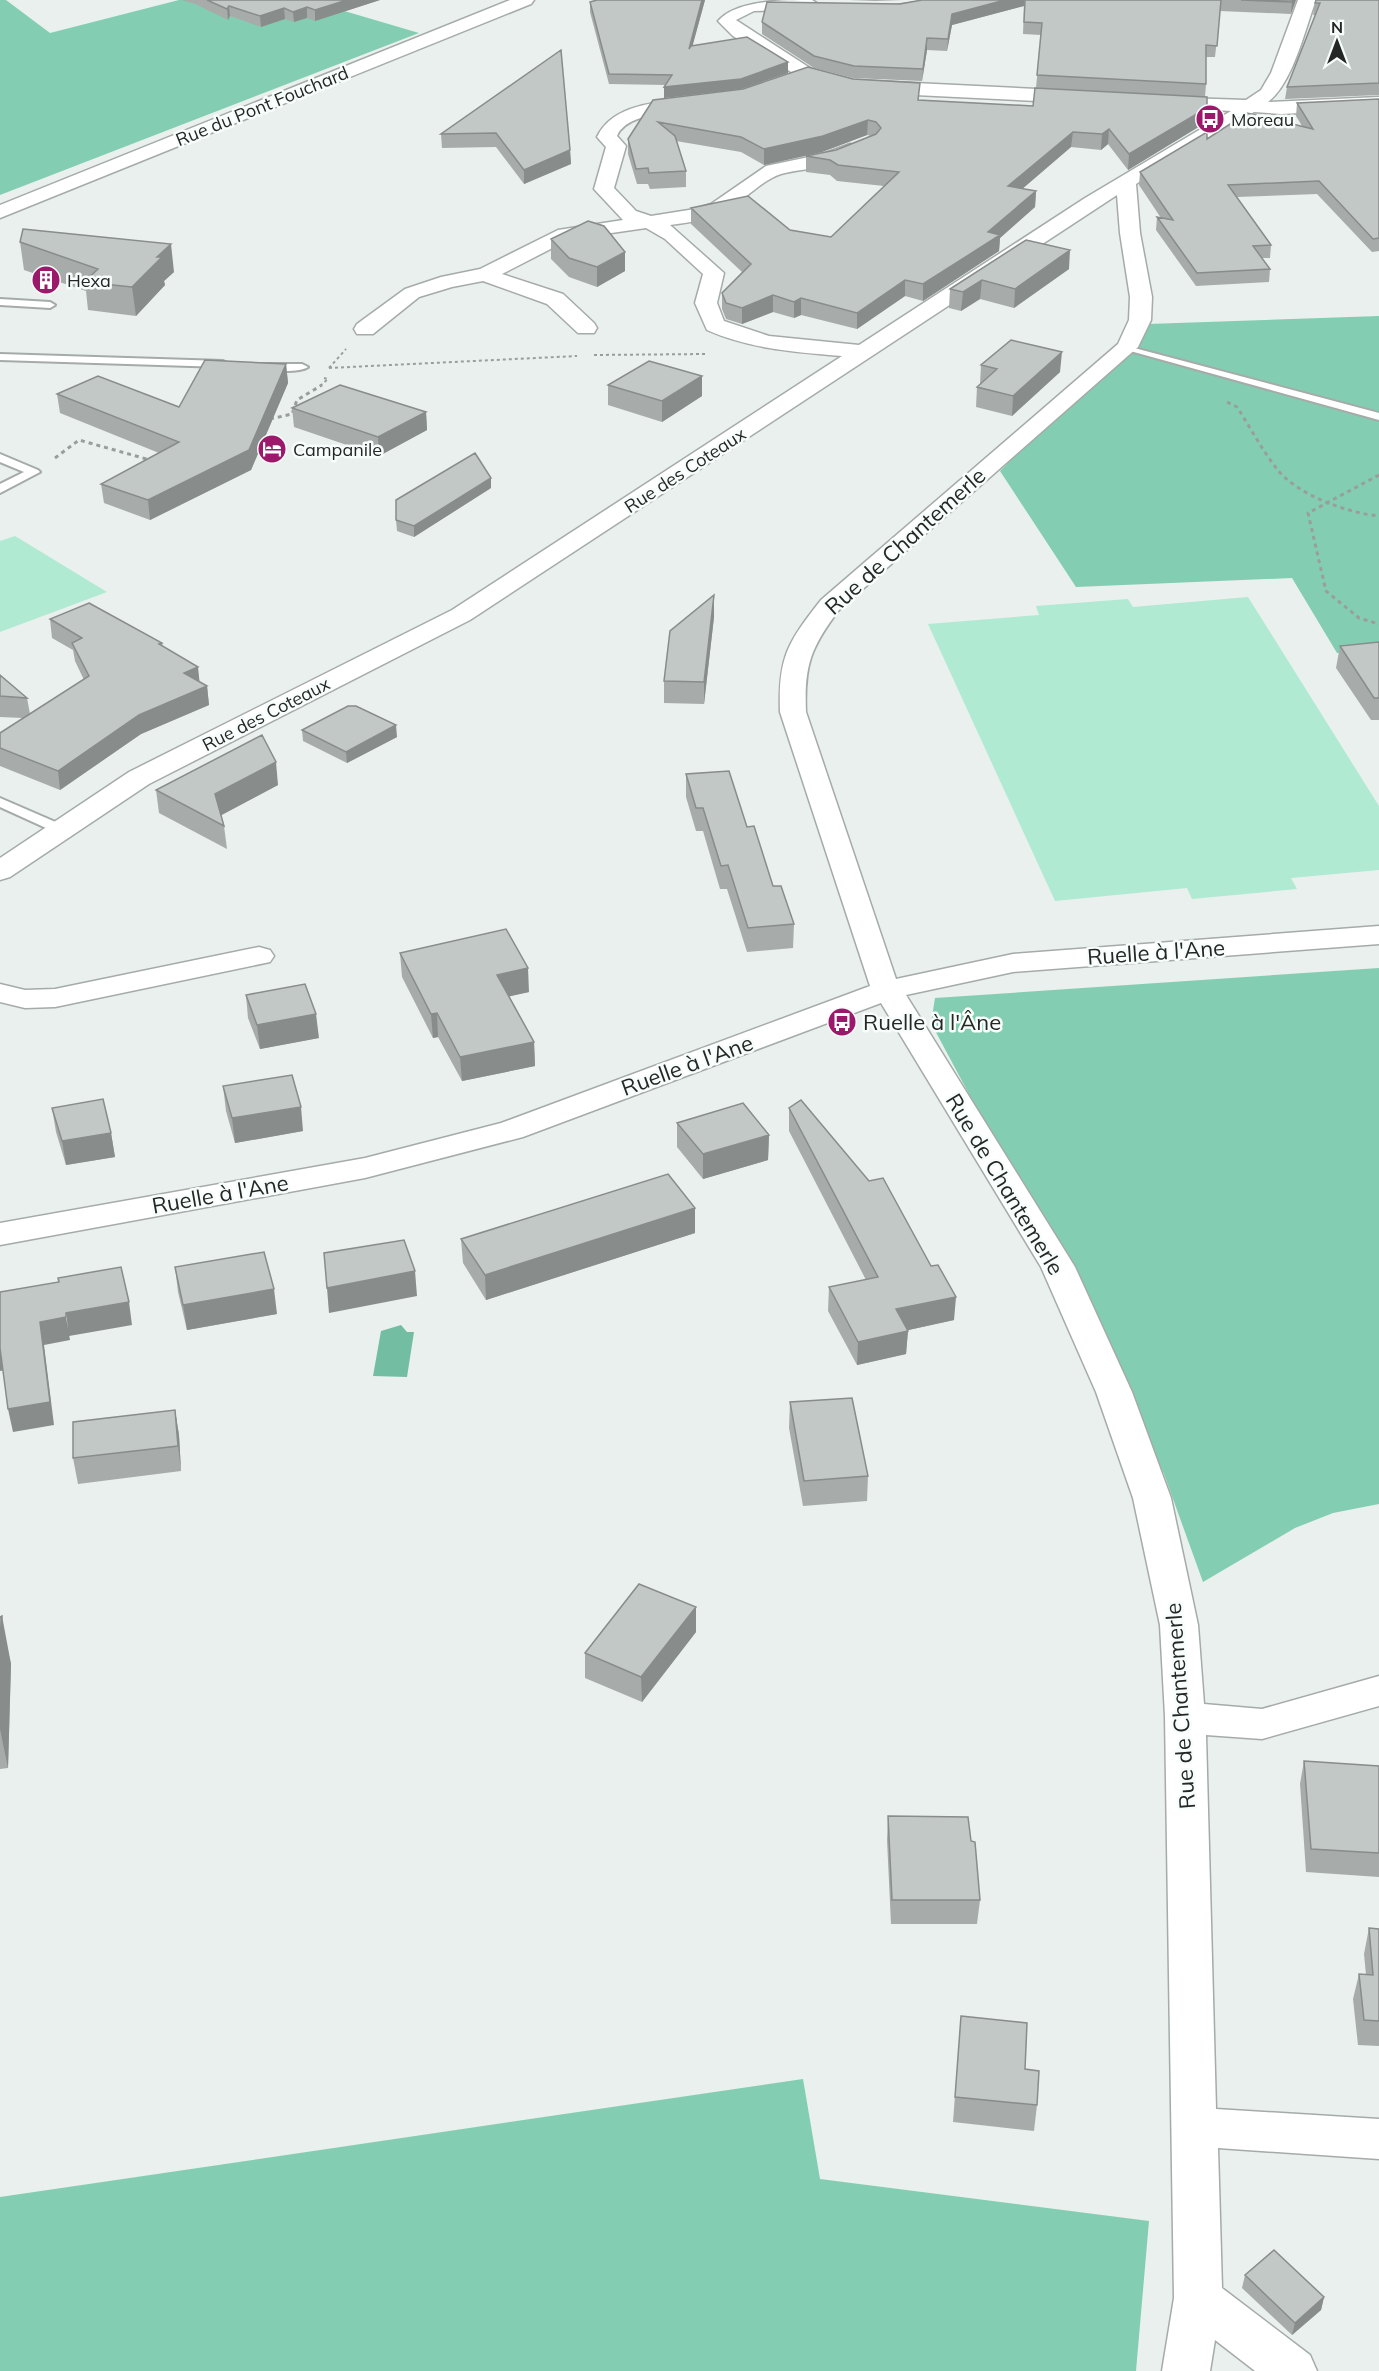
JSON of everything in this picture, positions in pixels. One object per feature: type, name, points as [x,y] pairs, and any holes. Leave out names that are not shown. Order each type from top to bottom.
[{"type":"street","name":"Rue du Pont Fouchard","points":[[0,212],[525,0]]},
{"type":"street","name":"Rue des Coteaux","points":[[0,871],[139,778],[461,615],[1062,222],[1109,215],[1125,182],[1251,106],[1268,93],[1280,73],[1307,0]]},
{"type":"street","points":[[825,6],[752,3],[730,16],[727,21],[739,32],[807,74],[853,86],[1098,98]]},
{"type":"street","points":[[785,82],[807,74]]},
{"type":"street","points":[[1268,93],[1301,101],[1344,104]]},
{"type":"street","points":[[1145,100],[1281,108],[1379,103]]},
{"type":"street","points":[[709,101],[639,112],[612,126],[607,137],[616,146],[604,189],[629,215],[650,222],[672,235],[714,273],[706,303],[715,325],[730,333],[770,342],[864,352]]},
{"type":"street","points":[[365,329],[412,293],[448,281],[486,274],[565,234],[698,215],[718,208],[773,170],[828,159],[868,143]]},
{"type":"street","name":"Rue de Chantemerle","points":[[1125,182],[1109,215],[1141,297],[1140,320],[1127,347],[830,605],[800,644],[791,675],[793,712],[880,979],[1058,1267],[1114,1392],[1152,1498],[1179,1625],[1185,1716],[1196,2127],[1198,2298],[1186,2371]]},
{"type":"street","points":[[1062,222],[1087,218],[1106,219],[1109,215]]},
{"type":"street","points":[[486,274],[507,284],[555,299],[585,328]]},
{"type":"street","name":"Ruelle à l'Ane","points":[[0,1234],[365,1168],[512,1130],[888,990],[1013,963],[1379,935]]},
{"type":"street","points":[[0,993],[25,999],[55,998],[259,956]]},
{"type":"street","points":[[1185,1716],[1212,1721],[1262,1724],[1379,1691]]},
{"type":"street","points":[[1196,2127],[1379,2139]]},
{"type":"street","points":[[1198,2298],[1293,2371]]},
{"type":"lane","points":[[0,302],[50,305]]},
{"type":"lane","points":[[1127,347],[1379,417]]},
{"type":"lane","points":[[0,357],[232,364]]},
{"type":"lane","points":[[255,365],[302,367]]},
{"type":"lane","points":[[0,458],[34,472],[0,489]]},
{"type":"lane","points":[[0,802],[62,830]]},
{"type":"path","points":[[329,368],[365,329]]},
{"type":"path","points":[[593,355],[713,354]]},
{"type":"path","points":[[302,367],[329,368],[582,356]]},
{"type":"path","points":[[1227,402],[1237,407],[1277,470],[1292,485],[1354,514],[1379,516]]},
{"type":"path","points":[[57,457],[79,440],[152,461]]},
{"type":"path","points":[[1379,475],[1326,501],[1308,513],[1326,591],[1359,618],[1379,624]]},
{"type":"shaded area","points":[[0,0],[6,0],[50,33],[179,0],[307,0],[419,33],[0,195]]},
{"type":"shaded area","points":[[1379,316],[1379,652],[1337,653],[1292,578],[1076,587],[1000,471],[1148,324]]},
{"type":"shaded area","points":[[15,536],[107,592],[0,632],[0,541]]},
{"type":"shaded area","points":[[1248,597],[1379,806],[1379,870],[1291,878],[1297,889],[1192,899],[1187,888],[1055,901],[928,624],[1039,615],[1036,606],[1128,599],[1133,607]]},
{"type":"shaded area","points":[[1379,968],[1379,1504],[1333,1513],[1295,1528],[1203,1582],[1164,1474],[1108,1354],[931,1023],[935,998]]},
{"type":"shaded area","points":[[401,1325],[407,1332],[414,1332],[407,1377],[373,1376],[381,1331]]},
{"type":"shaded area","points":[[803,2079],[820,2179],[1149,2221],[1136,2371],[0,2371],[0,2197]]},
{"type":"building","points":[[207,0],[347,0],[315,10],[307,7],[293,12],[284,8],[260,16],[229,6],[227,9]]},
{"type":"building","points":[[597,0],[702,0],[689,49],[691,46],[747,37],[788,62],[741,79],[664,87],[672,75],[609,74],[590,2]]},
{"type":"building","points":[[922,0],[1005,0],[952,14],[948,39],[927,38],[923,69],[854,66],[814,56],[762,22],[767,2],[900,4]]},
{"type":"building","points":[[1025,0],[1221,0],[1217,46],[1206,45],[1206,84],[1037,75],[1042,23],[1024,22]]},
{"type":"building","points":[[1241,0],[1293,0],[1292,2]]},
{"type":"building","points":[[1316,0],[1379,0],[1379,83],[1287,87],[1320,3],[1315,3]]},
{"type":"building","points":[[561,50],[570,150],[524,170],[496,133],[441,134]]},
{"type":"building","points":[[808,67],[853,79],[920,83],[918,100],[1033,106],[1035,88],[1207,97],[1207,108],[1129,154],[1109,129],[1102,134],[1073,132],[1008,186],[1036,191],[988,232],[1000,235],[923,284],[905,280],[857,313],[801,298],[794,302],[773,295],[742,308],[726,303],[722,293],[751,264],[691,208],[748,196],[790,230],[831,237],[899,172],[838,165],[830,160],[806,156],[836,150],[876,134],[881,128],[876,122],[868,120],[823,136],[764,149],[741,137],[658,122],[675,136],[686,171],[649,173],[648,168],[636,169],[628,139],[653,100],[743,89]]},
{"type":"building","points":[[1379,99],[1379,238],[1373,239],[1319,181],[1228,185],[1271,245],[1253,246],[1270,269],[1197,273],[1157,217],[1173,220],[1140,172],[1207,132],[1207,139],[1247,113],[1313,129],[1297,103]]},
{"type":"building","points":[[588,221],[604,226],[625,252],[597,267],[569,258],[551,239]]},
{"type":"building","points":[[23,229],[171,244],[157,257],[162,257],[132,287],[84,282],[98,269],[20,242]]},
{"type":"building","points":[[1026,240],[1070,250],[1015,289],[982,280],[963,292],[950,289]]},
{"type":"building","points":[[1011,340],[1062,352],[1013,396],[977,387],[997,369],[981,365]]},
{"type":"building","points":[[205,360],[286,364],[249,450],[148,500],[101,484],[179,442],[57,394],[98,376],[179,407]]},
{"type":"building","points":[[649,361],[702,376],[662,401],[608,385]]},
{"type":"building","points":[[340,385],[426,412],[378,437],[292,408]]},
{"type":"building","points":[[475,453],[491,478],[414,526],[396,520],[396,500]]},
{"type":"building","points":[[714,595],[704,682],[664,681],[670,631]]},
{"type":"building","points":[[89,603],[162,643],[159,644],[198,667],[184,673],[207,686],[139,715],[58,771],[0,748],[0,733],[89,676],[72,643],[82,638],[50,619]]},
{"type":"building","points":[[1379,642],[1379,698],[1374,698],[1340,646]]},
{"type":"building","points":[[0,675],[27,698],[0,696]]},
{"type":"building","points":[[348,706],[356,706],[396,725],[346,752],[302,730]]},
{"type":"building","points":[[262,735],[276,762],[215,794],[224,826],[156,790]]},
{"type":"building","points":[[729,771],[747,827],[754,826],[773,886],[781,886],[794,924],[748,928],[728,865],[721,866],[703,808],[696,808],[686,774]]},
{"type":"building","points":[[506,929],[528,968],[497,975],[534,1042],[460,1057],[437,1013],[431,1014],[400,953]]},
{"type":"building","points":[[305,984],[316,1014],[257,1025],[246,995]]},
{"type":"building","points":[[292,1075],[301,1107],[232,1118],[223,1086]]},
{"type":"building","points":[[103,1099],[111,1133],[62,1141],[52,1108]]},
{"type":"building","points":[[801,1100],[869,1181],[883,1178],[931,1266],[938,1265],[956,1297],[896,1309],[908,1331],[858,1342],[829,1287],[878,1277],[789,1108]]},
{"type":"building","points":[[743,1103],[769,1135],[703,1154],[677,1123]]},
{"type":"building","points":[[668,1174],[695,1208],[485,1275],[461,1239]]},
{"type":"building","points":[[404,1240],[415,1271],[327,1288],[324,1253]]},
{"type":"building","points":[[264,1252],[274,1289],[183,1305],[175,1267]]},
{"type":"building","points":[[121,1267],[129,1302],[66,1313],[66,1317],[40,1322],[50,1402],[8,1409],[0,1348],[0,1292],[59,1282],[58,1278]]},
{"type":"building","points":[[852,1398],[868,1476],[804,1481],[790,1402]]},
{"type":"building","points":[[175,1410],[178,1446],[73,1458],[73,1422]]},
{"type":"building","points":[[639,1584],[696,1607],[641,1677],[585,1653]]},
{"type":"building","points":[[2,1616],[0,1663],[0,1617]]},
{"type":"building","points":[[1304,1761],[1379,1766],[1379,1853],[1311,1849]]},
{"type":"building","points":[[888,1816],[968,1817],[971,1841],[975,1842],[980,1900],[892,1900]]},
{"type":"building","points":[[1369,1928],[1379,1929],[1379,2021],[1364,2020],[1359,1974],[1373,1975]]},
{"type":"building","points":[[961,2016],[1027,2023],[1025,2069],[1039,2071],[1037,2105],[955,2097]]},
{"type":"building","points":[[1274,2250],[1324,2297],[1295,2323],[1245,2275]]},
{"type":"place","name":"Moreau","points":[[1210,119]]},
{"type":"place","name":"Hexa","points":[[46,280]]},
{"type":"place","name":"Campanile","points":[[272,449]]},
{"type":"place","name":"Ruelle à l'Âne","points":[[842,1022]]}]
